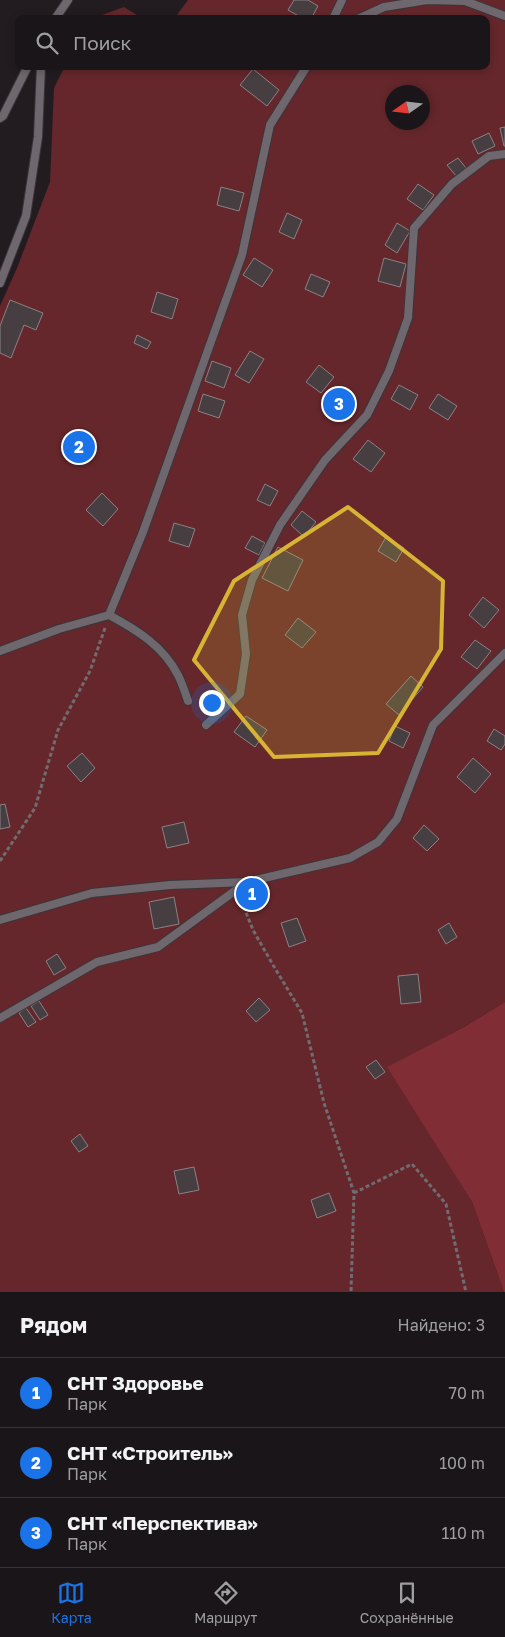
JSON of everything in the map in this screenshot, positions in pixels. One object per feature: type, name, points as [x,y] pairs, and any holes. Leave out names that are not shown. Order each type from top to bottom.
[{"type":"lane","points":[[58,15],[68,0]]},
{"type":"lane","points":[[335,15],[342,0]]},
{"type":"lane","points":[[367,15],[384,7],[427,0],[464,1],[505,16]]},
{"type":"lane","points":[[0,118],[3,116],[26,70]]},
{"type":"lane","points":[[0,283],[26,216],[38,137],[40,70]]},
{"type":"lane","points":[[109,615],[143,532],[242,255],[270,125],[304,70]]},
{"type":"lane","points":[[206,725],[240,694],[246,654],[242,615],[252,580],[280,525],[325,460],[367,414],[390,371],[408,318],[414,228],[452,184],[489,156],[505,154]]},
{"type":"lane","points":[[0,651],[59,629],[109,615],[138,630],[163,654],[178,675],[188,701]]},
{"type":"lane","points":[[0,920],[92,893],[170,885],[247,882],[350,858],[378,842],[397,819],[433,725],[505,653]]},
{"type":"lane","points":[[0,1018],[96,962],[158,947],[247,882]]},
{"type":"path","points":[[0,861],[35,808],[58,730],[90,671],[109,615]]},
{"type":"path","points":[[247,882],[244,894],[244,910],[273,966],[302,1012],[324,1103],[354,1193],[351,1292]]},
{"type":"path","points":[[354,1193],[412,1164],[446,1204],[466,1292]]},
{"type":"highlighted area","points":[[348,507],[443,581],[441,649],[378,753],[274,757],[194,660],[234,581]]},
{"type":"shaded area","points":[[188,0],[505,0],[505,1002],[464,1027],[388,1067],[472,1202],[504,1292],[0,1292],[0,306],[17,268],[50,182],[54,88],[63,70],[490,70],[490,15],[177,15]]},
{"type":"shaded area","points":[[124,7],[137,15],[102,15]]},
{"type":"shaded area","points":[[505,1002],[504,1292],[472,1202],[387,1067],[464,1027]]},
{"type":"building","points":[[294,0],[308,0],[318,6],[313,15],[297,15],[288,10]]},
{"type":"building","points":[[254,70],[279,90],[267,106],[240,85]]},
{"type":"building","points":[[505,127],[505,146],[504,146],[500,128]]},
{"type":"building","points":[[489,133],[495,146],[478,154],[472,141]]},
{"type":"building","points":[[458,158],[466,168],[456,176],[447,165]]},
{"type":"building","points":[[418,184],[434,195],[423,210],[407,199]]},
{"type":"building","points":[[221,187],[244,193],[239,211],[217,205]]},
{"type":"building","points":[[287,213],[302,220],[294,239],[279,232]]},
{"type":"building","points":[[397,223],[410,231],[397,253],[385,245]]},
{"type":"building","points":[[254,258],[273,270],[262,287],[243,275]]},
{"type":"building","points":[[384,258],[406,264],[400,287],[378,281]]},
{"type":"building","points":[[311,274],[330,282],[323,297],[305,289]]},
{"type":"building","points":[[157,292],[178,299],[172,319],[151,312]]},
{"type":"building","points":[[10,300],[43,313],[36,330],[24,325],[11,358],[0,353],[0,326]]},
{"type":"building","points":[[137,335],[151,342],[147,349],[134,343]]},
{"type":"building","points":[[250,351],[264,359],[249,383],[235,375]]},
{"type":"building","points":[[212,361],[231,368],[224,388],[205,381]]},
{"type":"building","points":[[319,365],[334,377],[321,393],[306,382]]},
{"type":"building","points":[[399,385],[418,395],[410,410],[391,399]]},
{"type":"building","points":[[203,394],[225,401],[219,418],[198,411]]},
{"type":"building","points":[[438,394],[457,406],[448,420],[429,408]]},
{"type":"building","points":[[368,440],[385,453],[371,472],[353,459]]},
{"type":"building","points":[[265,484],[278,491],[270,506],[257,500]]},
{"type":"building","points":[[102,493],[118,509],[103,526],[86,510]]},
{"type":"building","points":[[302,511],[316,522],[304,537],[291,525]]},
{"type":"building","points":[[174,523],[195,529],[189,547],[169,541]]},
{"type":"building","points":[[252,536],[265,543],[259,555],[245,548]]},
{"type":"building","points":[[386,537],[404,548],[396,562],[378,551]]},
{"type":"building","points":[[278,547],[303,560],[288,591],[262,578]]},
{"type":"building","points":[[483,597],[499,610],[484,628],[469,615]]},
{"type":"building","points":[[298,618],[316,632],[302,648],[285,635]]},
{"type":"building","points":[[475,640],[491,651],[477,669],[461,657]]},
{"type":"building","points":[[411,676],[423,687],[399,715],[386,704]]},
{"type":"building","points":[[246,716],[267,730],[255,747],[234,732]]},
{"type":"building","points":[[395,726],[410,733],[403,748],[389,741]]},
{"type":"building","points":[[494,729],[505,736],[505,744],[501,750],[487,741]]},
{"type":"building","points":[[82,753],[95,768],[81,782],[67,766]]},
{"type":"building","points":[[473,758],[491,774],[475,793],[457,777]]},
{"type":"building","points":[[5,804],[10,827],[0,829],[0,805]]},
{"type":"building","points":[[184,822],[189,843],[167,848],[162,827]]},
{"type":"building","points":[[424,825],[439,839],[427,851],[413,838]]},
{"type":"building","points":[[174,897],[179,924],[154,929],[149,902]]},
{"type":"building","points":[[297,918],[306,941],[289,947],[281,923]]},
{"type":"building","points":[[449,923],[457,937],[446,944],[438,930]]},
{"type":"building","points":[[57,954],[66,968],[54,975],[46,961]]},
{"type":"building","points":[[418,974],[421,1002],[401,1004],[398,976]]},
{"type":"building","points":[[259,998],[270,1010],[256,1022],[246,1011]]},
{"type":"building","points":[[39,1001],[48,1015],[40,1020],[31,1006]]},
{"type":"building","points":[[26,1008],[36,1022],[28,1027],[19,1013]]},
{"type":"building","points":[[376,1060],[385,1072],[375,1079],[366,1067]]},
{"type":"building","points":[[80,1134],[88,1146],[79,1152],[71,1141]]},
{"type":"building","points":[[194,1167],[199,1190],[179,1194],[174,1171]]},
{"type":"building","points":[[329,1193],[336,1211],[317,1218],[311,1200]]},
{"type":"place","name":"СНТ «Перспектива»","points":[[339,404]]},
{"type":"place","name":"СНТ «Строитель»","points":[[79,447]]},
{"type":"place","name":"СНТ Здоровье","points":[[252,894]]}]
